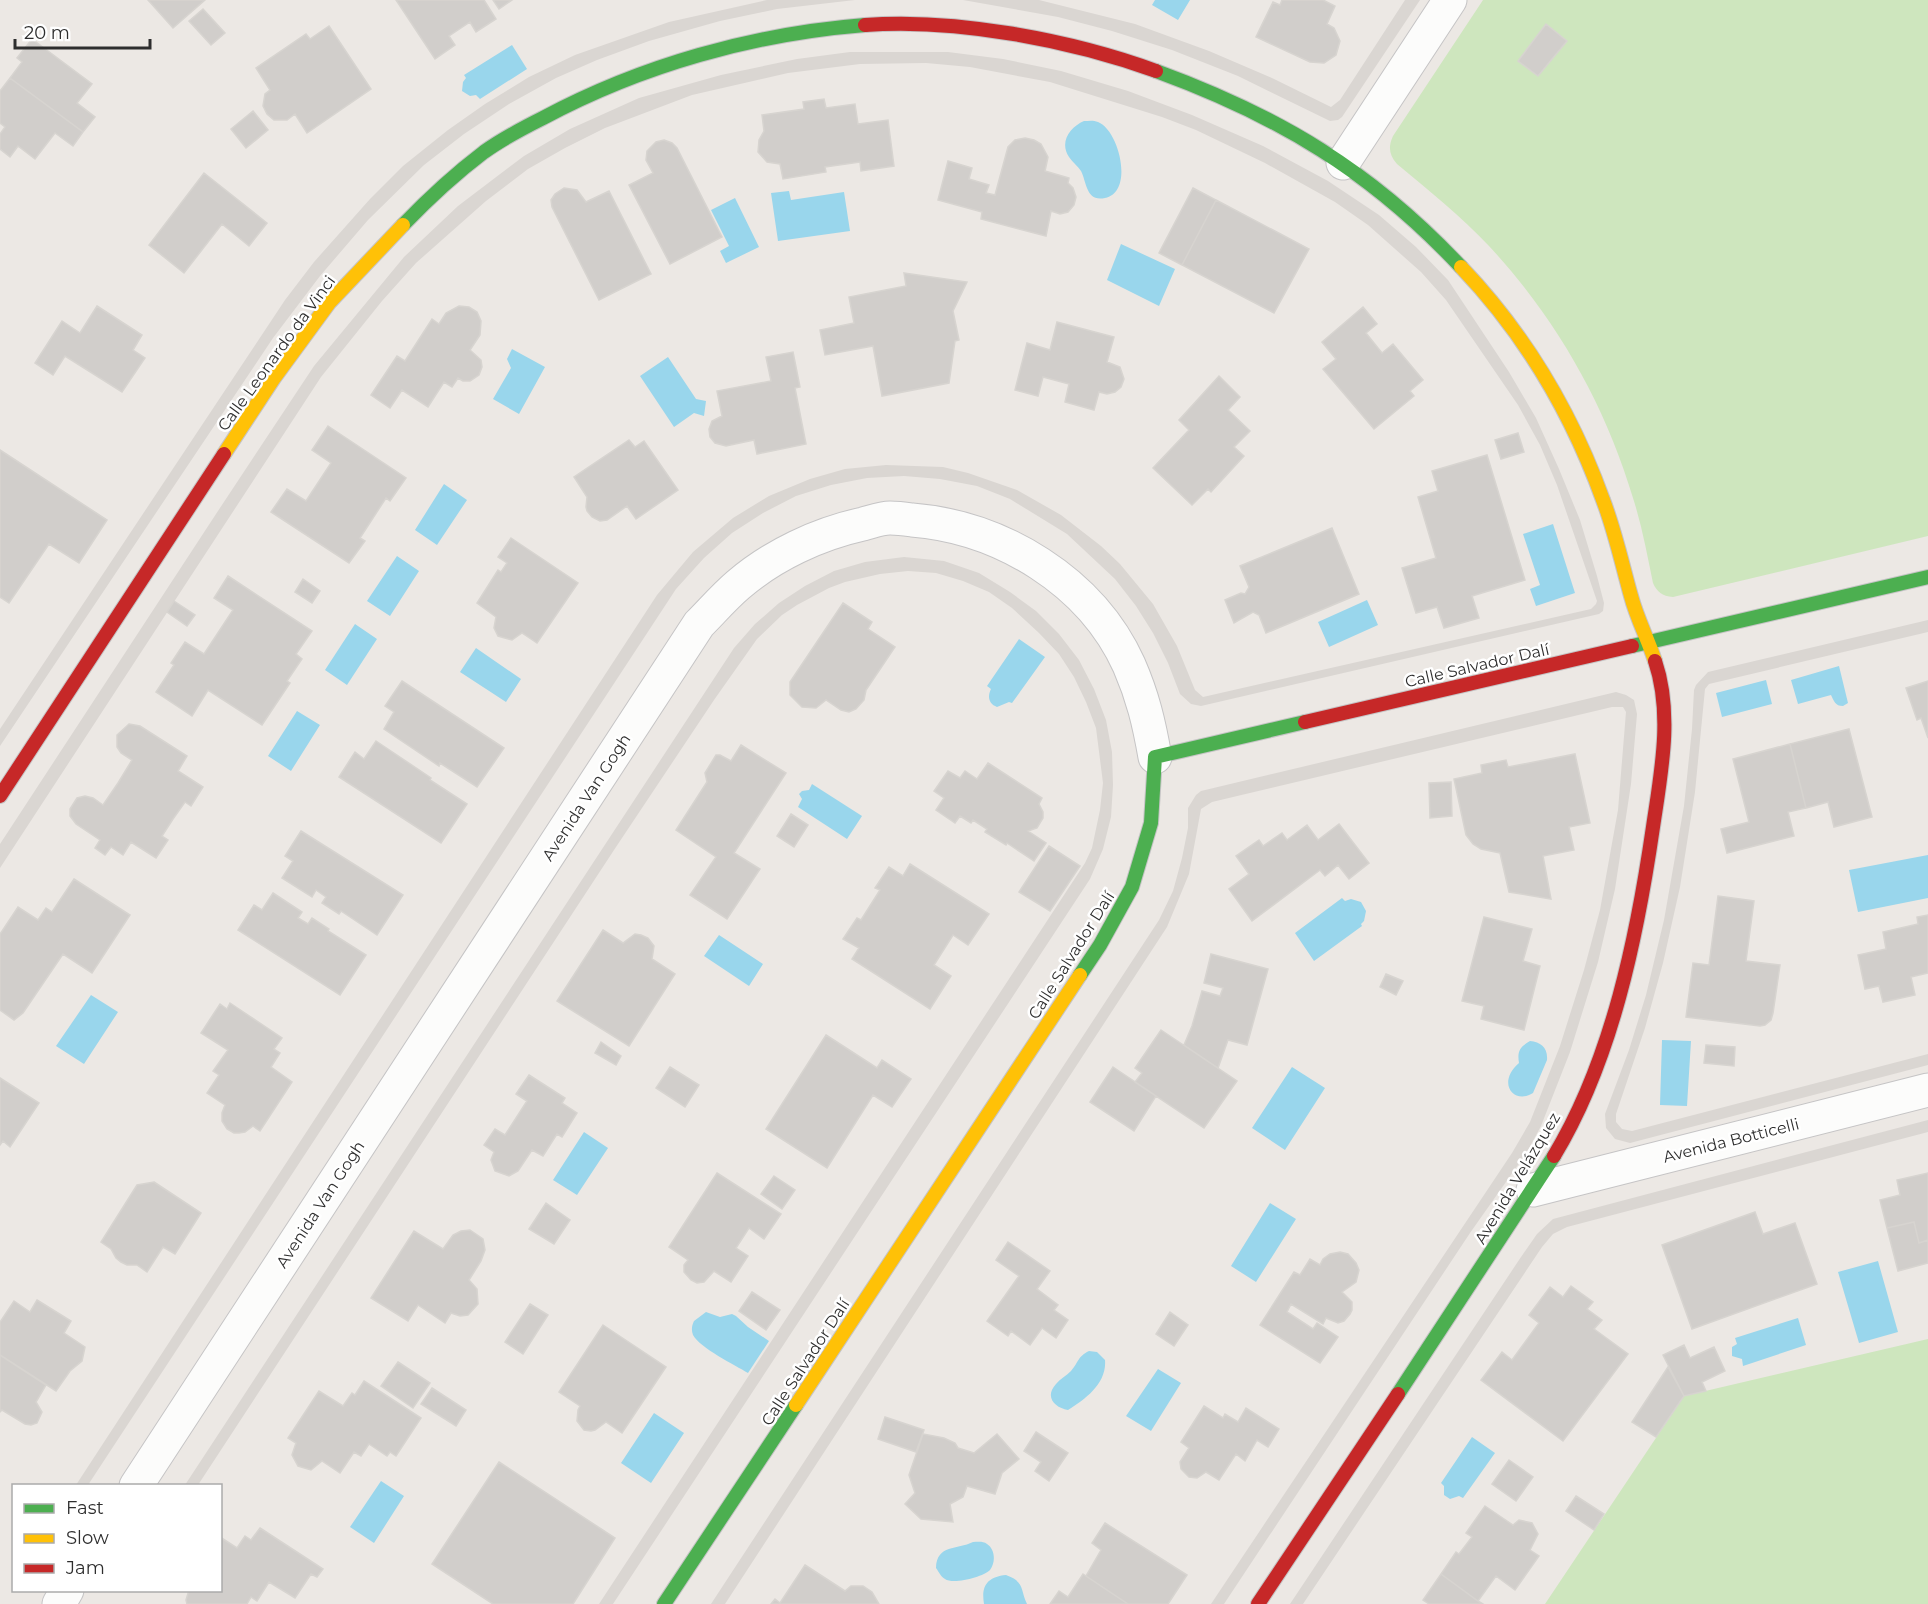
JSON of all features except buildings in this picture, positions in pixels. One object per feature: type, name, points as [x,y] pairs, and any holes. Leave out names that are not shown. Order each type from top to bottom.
[{"type":"street","points":[[1343,163],[1450,0]]},
{"type":"street","name":"Calle Leonardo da Vinci","points":[[0,796],[265,392],[332,299],[412,215],[487,150],[564,105],[654,69],[697,55],[760,40],[884,24],[962,27],[1026,36],[1080,48],[1203,88],[1262,117],[1343,163],[1397,204],[1446,250],[1491,302],[1531,356],[1565,414],[1594,476],[1617,540],[1633,605],[1647,643]]},
{"type":"street","name":"Avenida Van Gogh","points":[[137,1484],[699,624],[738,585],[784,553],[834,530],[889,518],[938,522],[985,535],[1029,556],[1069,585],[1102,621],[1128,663],[1146,708],[1155,757]]},
{"type":"street","name":"Calle Salvador Dalí","points":[[664,1604],[1100,945],[1132,887],[1151,823],[1155,757],[1928,577]]},
{"type":"street","name":"Avenida Velázquez","points":[[1258,1604],[1533,1190],[1569,1130],[1594,1070],[1620,992],[1638,915],[1660,778],[1663,710],[1661,682],[1647,643]]},
{"type":"street","name":"Avenida Botticelli","points":[[1533,1190],[1928,1090]]},
{"type":"green space","points":[[1483,0],[1928,0],[1928,536],[1673,597],[1663,595],[1656,589],[1622,463],[1593,396],[1576,364],[1536,303],[1489,246],[1456,214],[1397,164],[1391,154],[1390,144],[1393,136]]},
{"type":"green space","points":[[1928,1339],[1928,1604],[1545,1604],[1684,1396]]},
{"type":"shaded area","points":[[767,0],[855,0],[777,9],[720,21],[649,41],[597,60],[556,78],[509,104],[464,134],[424,165],[368,220],[320,276],[273,338],[0,746],[0,729],[285,300],[314,262],[403,166],[485,104],[529,77],[575,55],[669,22]]},
{"type":"shaded area","points":[[963,0],[1039,0],[1135,24],[1209,51],[1331,107],[1340,100],[1405,0],[1420,0],[1342,117],[1330,121],[1238,76],[1172,50],[1058,17]]},
{"type":"shaded area","points":[[850,52],[948,52],[1003,59],[1061,71],[1128,91],[1192,115],[1263,146],[1328,181],[1379,215],[1416,247],[1448,280],[1509,372],[1536,418],[1580,520],[1604,603],[1603,611],[1599,614],[1201,706],[1191,704],[1180,694],[1153,633],[1115,579],[1067,534],[1010,499],[977,486],[940,479],[904,476],[867,478],[831,485],[796,496],[763,513],[732,533],[704,558],[676,589],[89,1484],[77,1484],[657,595],[693,552],[733,518],[769,496],[810,479],[845,469],[886,465],[943,467],[1017,490],[1061,515],[1120,564],[1153,604],[1177,646],[1195,690],[1203,697],[1591,609],[1596,604],[1597,601],[1557,485],[1540,445],[1518,405],[1446,300],[1421,272],[1368,225],[1335,202],[1265,163],[1196,130],[1050,82],[970,67],[926,63],[860,64],[788,73],[692,95],[605,128],[565,148],[528,169],[486,201],[416,263],[321,377],[0,868],[0,844],[216,514],[314,366],[404,257],[458,206],[524,156],[570,129],[639,98],[721,75],[797,59]]},
{"type":"shaded area","points":[[904,557],[944,561],[979,573],[1036,611],[1059,634],[1079,660],[1106,720],[1112,752],[1111,817],[1103,849],[1090,879],[613,1604],[599,1604],[1085,863],[1092,848],[1103,783],[1096,728],[1074,677],[1059,654],[1012,608],[989,592],[963,581],[936,573],[908,571],[880,574],[845,582],[797,605],[782,615],[757,639],[614,850],[199,1484],[186,1484],[734,648],[755,624],[779,603],[834,571],[865,562]]},
{"type":"shaded area","points":[[1928,620],[1928,632],[1709,684],[1705,689],[1695,792],[1680,887],[1663,963],[1645,1028],[1616,1114],[1616,1122],[1622,1129],[1632,1131],[1928,1054],[1928,1065],[1630,1143],[1615,1139],[1606,1128],[1605,1114],[1629,1050],[1646,995],[1664,920],[1684,806],[1696,685],[1708,672]]},
{"type":"shaded area","points":[[1616,692],[1634,700],[1637,714],[1631,784],[1615,889],[1598,962],[1570,1052],[1541,1126],[1527,1152],[1470,1233],[1224,1604],[1211,1604],[1512,1153],[1530,1122],[1560,1046],[1600,910],[1618,810],[1626,712],[1623,707],[1612,707],[1212,802],[1201,809],[1189,874],[1167,927],[725,1604],[711,1604],[1159,920],[1173,891],[1188,828],[1188,808],[1196,795],[1201,791]]},
{"type":"shaded area","points":[[1928,1120],[1928,1132],[1567,1227],[1553,1234],[1542,1247],[1303,1604],[1290,1604],[1521,1257],[1537,1234],[1553,1219]]},
{"type":"water","points":[[1155,0],[1190,0],[1178,20],[1152,5]]},
{"type":"water","points":[[512,45],[527,69],[480,99],[476,95],[470,96],[462,91],[466,78],[464,75]]},
{"type":"water","points":[[1084,121],[1096,121],[1106,128],[1118,149],[1121,162],[1119,185],[1114,194],[1105,198],[1094,197],[1091,194],[1081,171],[1066,151],[1066,141],[1070,131]]},
{"type":"water","points":[[789,191],[791,200],[844,192],[850,231],[778,241],[771,193]]},
{"type":"water","points":[[735,198],[759,247],[726,263],[720,251],[729,246],[711,210]]},
{"type":"water","points":[[1121,244],[1175,269],[1159,306],[1107,280]]},
{"type":"water","points":[[512,349],[545,367],[519,414],[493,399],[511,368],[507,359]]},
{"type":"water","points":[[668,357],[696,399],[706,401],[704,416],[694,413],[674,427],[640,376]]},
{"type":"water","points":[[444,484],[467,500],[437,545],[415,530]]},
{"type":"water","points":[[1553,524],[1575,593],[1536,606],[1530,589],[1540,585],[1523,534]]},
{"type":"water","points":[[397,556],[419,571],[390,616],[367,601]]},
{"type":"water","points":[[1367,600],[1378,625],[1329,647],[1318,622]]},
{"type":"water","points":[[355,624],[377,639],[347,685],[325,670]]},
{"type":"water","points":[[1019,639],[1045,657],[1012,703],[994,706],[989,695],[991,689],[987,686]]},
{"type":"water","points":[[476,648],[521,679],[506,702],[460,672]]},
{"type":"water","points":[[1839,666],[1848,703],[1843,706],[1838,705],[1831,695],[1798,704],[1791,680]]},
{"type":"water","points":[[1766,680],[1772,704],[1722,717],[1716,693]]},
{"type":"water","points":[[297,711],[320,725],[291,771],[268,756]]},
{"type":"water","points":[[812,784],[862,816],[847,839],[798,807],[802,799],[799,794],[809,790]]},
{"type":"water","points":[[1928,855],[1928,898],[1858,912],[1849,870]]},
{"type":"water","points":[[1342,898],[1345,901],[1351,899],[1361,902],[1366,911],[1362,926],[1314,961],[1295,933]]},
{"type":"water","points":[[719,935],[763,964],[749,986],[704,956]]},
{"type":"water","points":[[91,995],[118,1012],[84,1064],[56,1046]]},
{"type":"water","points":[[1662,1040],[1691,1041],[1687,1106],[1660,1105]]},
{"type":"water","points":[[1530,1041],[1543,1046],[1547,1060],[1533,1093],[1520,1096],[1510,1090],[1509,1078],[1519,1063],[1520,1050]]},
{"type":"water","points":[[1292,1067],[1325,1088],[1285,1150],[1252,1128]]},
{"type":"water","points":[[584,1132],[608,1148],[577,1195],[553,1180]]},
{"type":"water","points":[[1270,1203],[1296,1219],[1256,1282],[1231,1266]]},
{"type":"water","points":[[1878,1261],[1898,1332],[1859,1343],[1838,1272]]},
{"type":"water","points":[[706,1312],[720,1317],[732,1314],[769,1341],[748,1373],[710,1351],[693,1335],[694,1321]]},
{"type":"water","points":[[1798,1318],[1806,1345],[1743,1366],[1742,1359],[1732,1356],[1732,1347],[1737,1344],[1735,1338]]},
{"type":"water","points":[[1089,1351],[1097,1352],[1105,1360],[1103,1376],[1094,1390],[1082,1401],[1068,1410],[1059,1407],[1051,1397],[1053,1389],[1071,1371],[1082,1355]]},
{"type":"water","points":[[1158,1369],[1181,1383],[1151,1431],[1126,1416]]},
{"type":"water","points":[[654,1413],[684,1433],[651,1483],[621,1463]]},
{"type":"water","points":[[1472,1437],[1495,1453],[1463,1498],[1459,1496],[1450,1499],[1444,1495],[1444,1486],[1441,1483]]},
{"type":"water","points":[[381,1481],[404,1496],[374,1543],[350,1527]]},
{"type":"water","points":[[973,1542],[984,1542],[992,1549],[994,1560],[990,1570],[961,1581],[949,1581],[941,1576],[936,1568],[940,1555],[949,1549]]},
{"type":"water","points":[[1006,1575],[1019,1583],[1027,1604],[984,1604],[987,1583],[994,1578]]},
{"type":"traffic: fast","points":[[403,225],[452,178],[491,147],[535,122],[619,82],[740,44],[823,29],[865,25]]},
{"type":"traffic: fast","points":[[1156,71],[1243,107],[1321,150],[1393,202],[1461,267]]},
{"type":"traffic: fast","points":[[1632,646],[1928,577]]},
{"type":"traffic: fast","points":[[1080,975],[1100,945],[1132,887],[1151,823],[1155,757],[1305,722]]},
{"type":"traffic: fast","points":[[1398,1394],[1554,1156]]},
{"type":"traffic: fast","points":[[664,1604],[796,1405]]},
{"type":"traffic: slow","points":[[224,454],[274,378],[329,303],[403,225]]},
{"type":"traffic: slow","points":[[1461,267],[1484,292],[1525,347],[1544,376],[1577,437],[1607,512],[1633,604],[1655,661]]},
{"type":"traffic: slow","points":[[796,1405],[1080,975]]},
{"type":"traffic: jam","points":[[865,25],[936,25],[1012,34],[1087,50],[1156,71]]},
{"type":"traffic: jam","points":[[0,796],[224,454]]},
{"type":"traffic: jam","points":[[1305,722],[1632,646]]},
{"type":"traffic: jam","points":[[1554,1156],[1592,1080],[1607,1039],[1639,911],[1664,744],[1663,702],[1655,661]]},
{"type":"traffic: jam","points":[[1258,1604],[1398,1394]]}]
